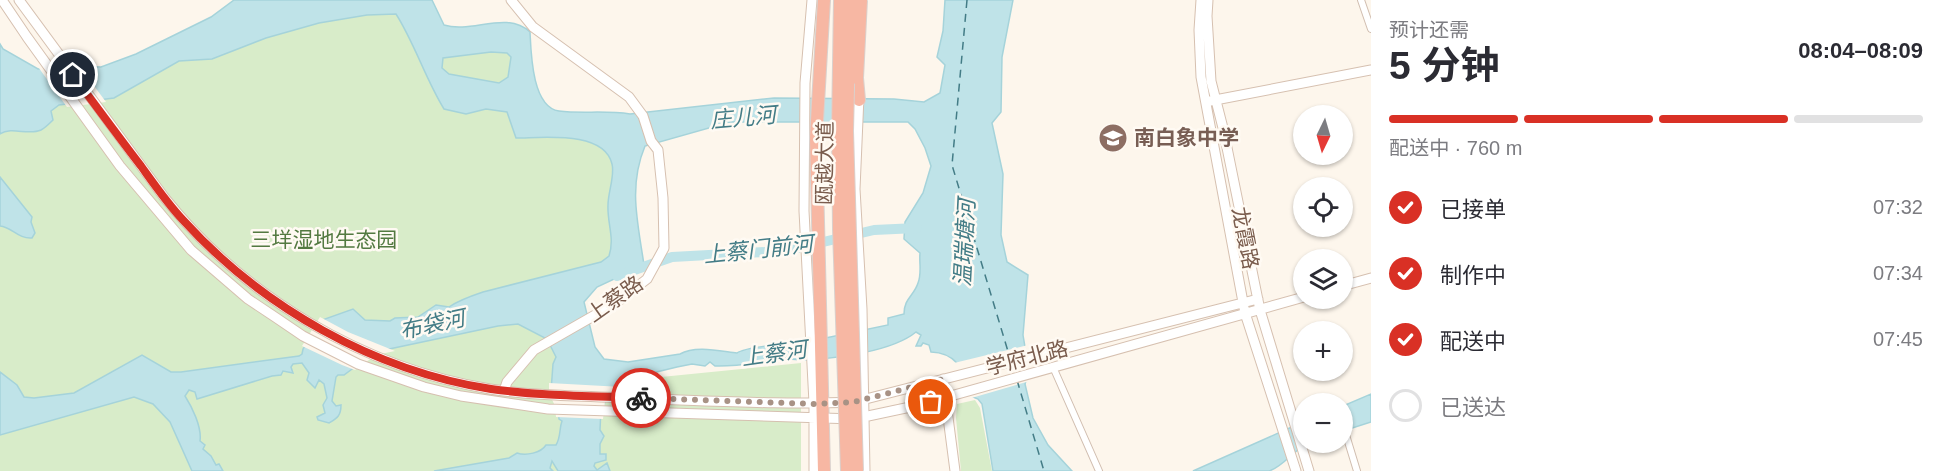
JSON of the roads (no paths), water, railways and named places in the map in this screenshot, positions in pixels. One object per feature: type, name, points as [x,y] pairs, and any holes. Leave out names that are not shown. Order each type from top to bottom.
[{"type":"highway","name":"瓯越大道","points":[[824,0],[811,126],[819,254],[821,367],[818,419],[824,471]]},
{"type":"highway","points":[[840,0],[838,207],[847,471]]},
{"type":"highway","points":[[850,0],[847,131],[856,471]]},
{"type":"highway","name":"瓯越大道","points":[[855,0],[851,127],[843,157],[845,258],[852,364],[859,418],[856,471]]},
{"type":"highway","points":[[852,100],[857,78],[861,0]]},
{"type":"main road","points":[[2,0],[120,166],[191,250],[248,299],[303,336],[358,364],[424,387],[461,396],[548,409],[818,419],[859,418],[946,397],[1293,300]]},
{"type":"main road","name":"学府北路","points":[[19,0],[141,167],[182,219],[202,240],[258,288],[309,322],[340,339],[393,362],[453,381],[504,390],[622,398],[818,403],[858,401],[1258,298]]},
{"type":"main road","name":"上蔡路","points":[[504,390],[507,382],[534,350],[616,303],[647,279],[664,248],[663,198],[658,150],[651,141],[643,116],[629,97],[533,27],[511,0]]},
{"type":"main road","points":[[812,0],[812,100]]},
{"type":"main road","points":[[852,100],[863,52],[866,0]]},
{"type":"main road","name":"龙霞路","points":[[1202,0],[1199,42],[1201,77],[1245,313],[1296,471]]},
{"type":"main road","name":"龙霞路","points":[[1208,0],[1211,81],[1260,310],[1309,471]]},
{"type":"main road","points":[[854,23],[863,52]]},
{"type":"main road","points":[[1205,102],[1371,70]]},
{"type":"main road","points":[[811,126],[804,212],[818,403]]},
{"type":"main road","points":[[851,127],[862,309],[858,401]]},
{"type":"main road","points":[[1353,283],[1371,278]]},
{"type":"main road","points":[[947,378],[946,397],[955,471]]},
{"type":"main road","points":[[859,418],[865,471]]},
{"type":"main road","points":[[814,471],[818,419]]},
{"type":"street","points":[[1361,0],[1371,29]]},
{"type":"street","points":[[1053,367],[1099,471]]},
{"type":"street","points":[[1352,453],[1357,471]]},
{"type":"water","points":[[234,0],[432,0],[444,25],[466,27],[500,22],[521,26],[530,32],[531,53],[538,90],[550,107],[568,112],[630,114],[774,98],[894,99],[924,102],[940,93],[945,65],[937,57],[943,31],[945,0],[1013,0],[1002,57],[1001,112],[992,123],[1003,174],[1001,235],[1007,262],[1028,275],[1023,335],[1029,371],[1025,384],[1033,418],[1048,445],[1072,471],[993,471],[982,404],[973,397],[963,373],[954,361],[941,353],[931,352],[929,345],[923,343],[921,346],[916,346],[921,335],[916,332],[906,339],[880,349],[849,355],[724,366],[715,366],[710,362],[705,366],[692,364],[636,377],[616,387],[601,408],[600,430],[604,436],[600,444],[600,454],[606,454],[606,460],[595,463],[594,466],[597,470],[607,463],[610,471],[558,471],[552,461],[550,468],[553,471],[434,471],[509,458],[517,453],[533,453],[546,445],[556,445],[562,421],[559,419],[558,405],[551,391],[553,364],[556,357],[547,339],[518,324],[498,326],[375,352],[344,375],[336,377],[332,401],[336,406],[341,405],[341,409],[338,416],[329,423],[318,420],[317,417],[325,413],[323,405],[327,398],[324,384],[319,380],[315,388],[307,380],[309,373],[302,363],[293,364],[291,367],[293,373],[283,371],[281,375],[197,399],[195,392],[189,390],[185,396],[198,424],[200,441],[205,445],[203,449],[223,471],[192,471],[170,422],[153,404],[134,397],[0,435],[0,372],[17,385],[24,397],[34,398],[74,393],[142,355],[171,372],[299,356],[322,320],[353,309],[365,320],[390,321],[395,318],[418,317],[436,305],[449,307],[483,292],[601,262],[609,256],[611,237],[608,205],[613,169],[607,153],[585,141],[571,138],[516,138],[507,112],[486,109],[466,114],[444,109],[396,14],[367,15],[319,23],[266,38],[212,59],[179,61],[114,98],[59,105],[51,111],[53,120],[41,130],[36,132],[10,131],[0,134],[0,44],[3,49],[38,69],[69,66],[101,67],[136,54],[211,17]],"holes":[[[491,52],[507,53],[511,57],[508,77],[499,83],[449,74],[442,68],[443,58]],[[730,122],[908,122],[915,129],[931,166],[923,193],[905,222],[904,239],[920,253],[920,272],[918,283],[907,301],[904,314],[888,318],[888,325],[792,345],[763,346],[737,353],[708,349],[693,350],[628,362],[604,359],[595,347],[584,302],[597,287],[644,265],[637,220],[636,191],[637,176],[645,146]]]},
{"type":"water","points":[[0,177],[32,217],[31,222],[35,233],[32,238],[23,237],[0,226]]},
{"type":"water","points":[[1371,394],[1371,422],[1353,428],[1353,402]]},
{"type":"water","points":[[1293,426],[1294,453],[1275,469],[1269,471],[1193,471]]},
{"type":"waterway","name":"上蔡门前河","points":[[617,276],[672,257],[785,251],[874,230],[917,228]]},
{"type":"place","name":"南白象中学","points":[[1113,138]]},
{"type":"water label","name":"庄儿河","points":[[743,117]]},
{"type":"water label","name":"温瑞塘河","points":[[964,243]]},
{"type":"water label","name":"布袋河","points":[[432,324]]},
{"type":"water label","name":"上蔡河","points":[[774,353]]},
{"type":"park label","name":"三垟湿地生态园","points":[[324,240]]}]
